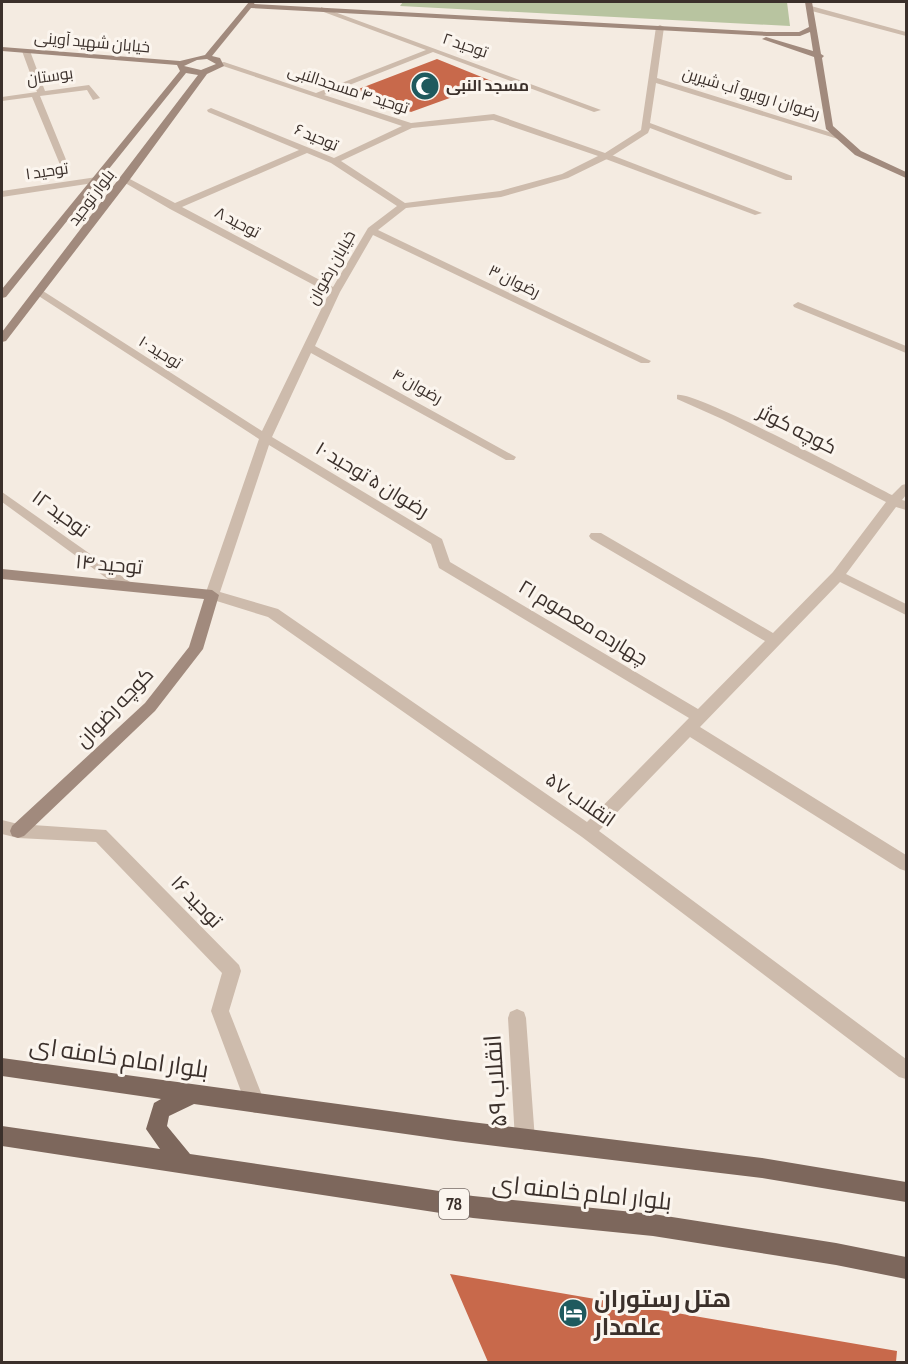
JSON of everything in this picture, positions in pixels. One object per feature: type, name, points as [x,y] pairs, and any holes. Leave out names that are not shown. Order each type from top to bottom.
[{"type":"main road","name":"بلوار امام خامنه ای","points":[[2,1067],[525,1140],[716,1162],[906,1192]]},
{"type":"main road","points":[[185,1164],[156,1129],[161,1110],[193,1094]]},
{"type":"main road","name":"بلوار امام خامنه ای","points":[[2,1136],[473,1207],[653,1225],[836,1254],[906,1268]]},
{"type":"street","points":[[207,57],[250,4],[800,34],[814,28]]},
{"type":"street","points":[[906,34],[810,5],[829,127],[858,153],[906,175]]},
{"type":"street","name":"توحید ۲","points":[[324,9],[597,110]]},
{"type":"street","points":[[660,27],[646,124],[789,178]]},
{"type":"street","points":[[713,29],[767,39],[819,56]]},
{"type":"street","name":"خیابان شهید آوینی","points":[[2,49],[183,67],[204,73]]},
{"type":"street","points":[[317,94],[432,50]]},
{"type":"street","points":[[26,51],[65,167]]},
{"type":"street","points":[[183,67],[196,58],[207,57],[221,64],[216,69],[204,73]]},
{"type":"street","name":"توحید ۴ مسجدالنبی","points":[[221,64],[410,126],[494,117],[606,156]]},
{"type":"street","name":"بلوار توحید","points":[[2,295],[172,86],[183,67]]},
{"type":"street","name":"بلوار توحید","points":[[2,339],[204,73]]},
{"type":"street","name":"رضوان ۱ روبرو آب شیرین","points":[[652,79],[841,137]]},
{"type":"street","points":[[172,86],[192,88]]},
{"type":"street","name":"بوستان","points":[[2,99],[89,87],[96,98]]},
{"type":"street","name":"توحید ۶","points":[[211,110],[334,161],[403,206]]},
{"type":"street","name":"خیابان رضوان","points":[[212,595],[266,438],[335,292],[371,230],[403,206],[501,194],[565,176],[606,156],[645,131],[646,124]]},
{"type":"street","points":[[334,161],[410,126]]},
{"type":"street","points":[[172,207],[306,150]]},
{"type":"street","name":"توحید ۱","points":[[2,194],[97,180]]},
{"type":"street","name":"توحید ۸","points":[[125,180],[335,292]]},
{"type":"street","name":"رضوان ۳","points":[[371,230],[645,361]]},
{"type":"street","name":"توحید ۱۰","points":[[39,293],[70,315],[266,438]]},
{"type":"street","points":[[798,305],[906,350]]},
{"type":"street","name":"رضوان ۴","points":[[308,347],[510,457]]},
{"type":"street","name":"کوچه کوثر","points":[[681,397],[726,416],[900,504]]},
{"type":"street","name":"رضوان ۵ توحید ۱۰","points":[[266,438],[437,542],[444,565]]},
{"type":"street","points":[[588,832],[838,575],[900,504],[906,488]]},
{"type":"street","name":"توحید ۱۲","points":[[2,496],[125,585]]},
{"type":"street","points":[[596,536],[774,640]]},
{"type":"street","name":"چهارده معصوم ۲۱","points":[[444,565],[694,723],[906,864]]},
{"type":"street","name":"توحید ۱۴","points":[[2,574],[212,595]]},
{"type":"street","points":[[838,575],[906,610]]},
{"type":"street","name":"کوچه رضوان","points":[[10,829],[150,706],[196,649],[212,595]]},
{"type":"street","name":"انقلاب ۵۷","points":[[212,595],[273,613],[588,832],[906,1071]]},
{"type":"street","name":"توحید ۱۶","points":[[10,829],[100,835],[232,971],[220,1011],[255,1103]]},
{"type":"street","name":"انقلاب ۵۹","points":[[517,1018],[525,1140]]},
{"type":"street","points":[[868,1185],[906,1184]]},
{"type":"lane","points":[[606,156],[758,213]]},
{"type":"green space","points":[[403,2],[787,2],[790,26],[400,6]]},
{"type":"building","name":"مسجد النبی","points":[[437,59],[494,82],[411,112],[356,90]]},
{"type":"building","name":"هتل رستوران علمدار","points":[[450,1274],[897,1351],[896,1362],[488,1362]]},
{"type":"place","name":"مسجد النبی","points":[[425,86]]},
{"type":"place","name":"هتل رستوران علمدار","points":[[573,1313]]}]
